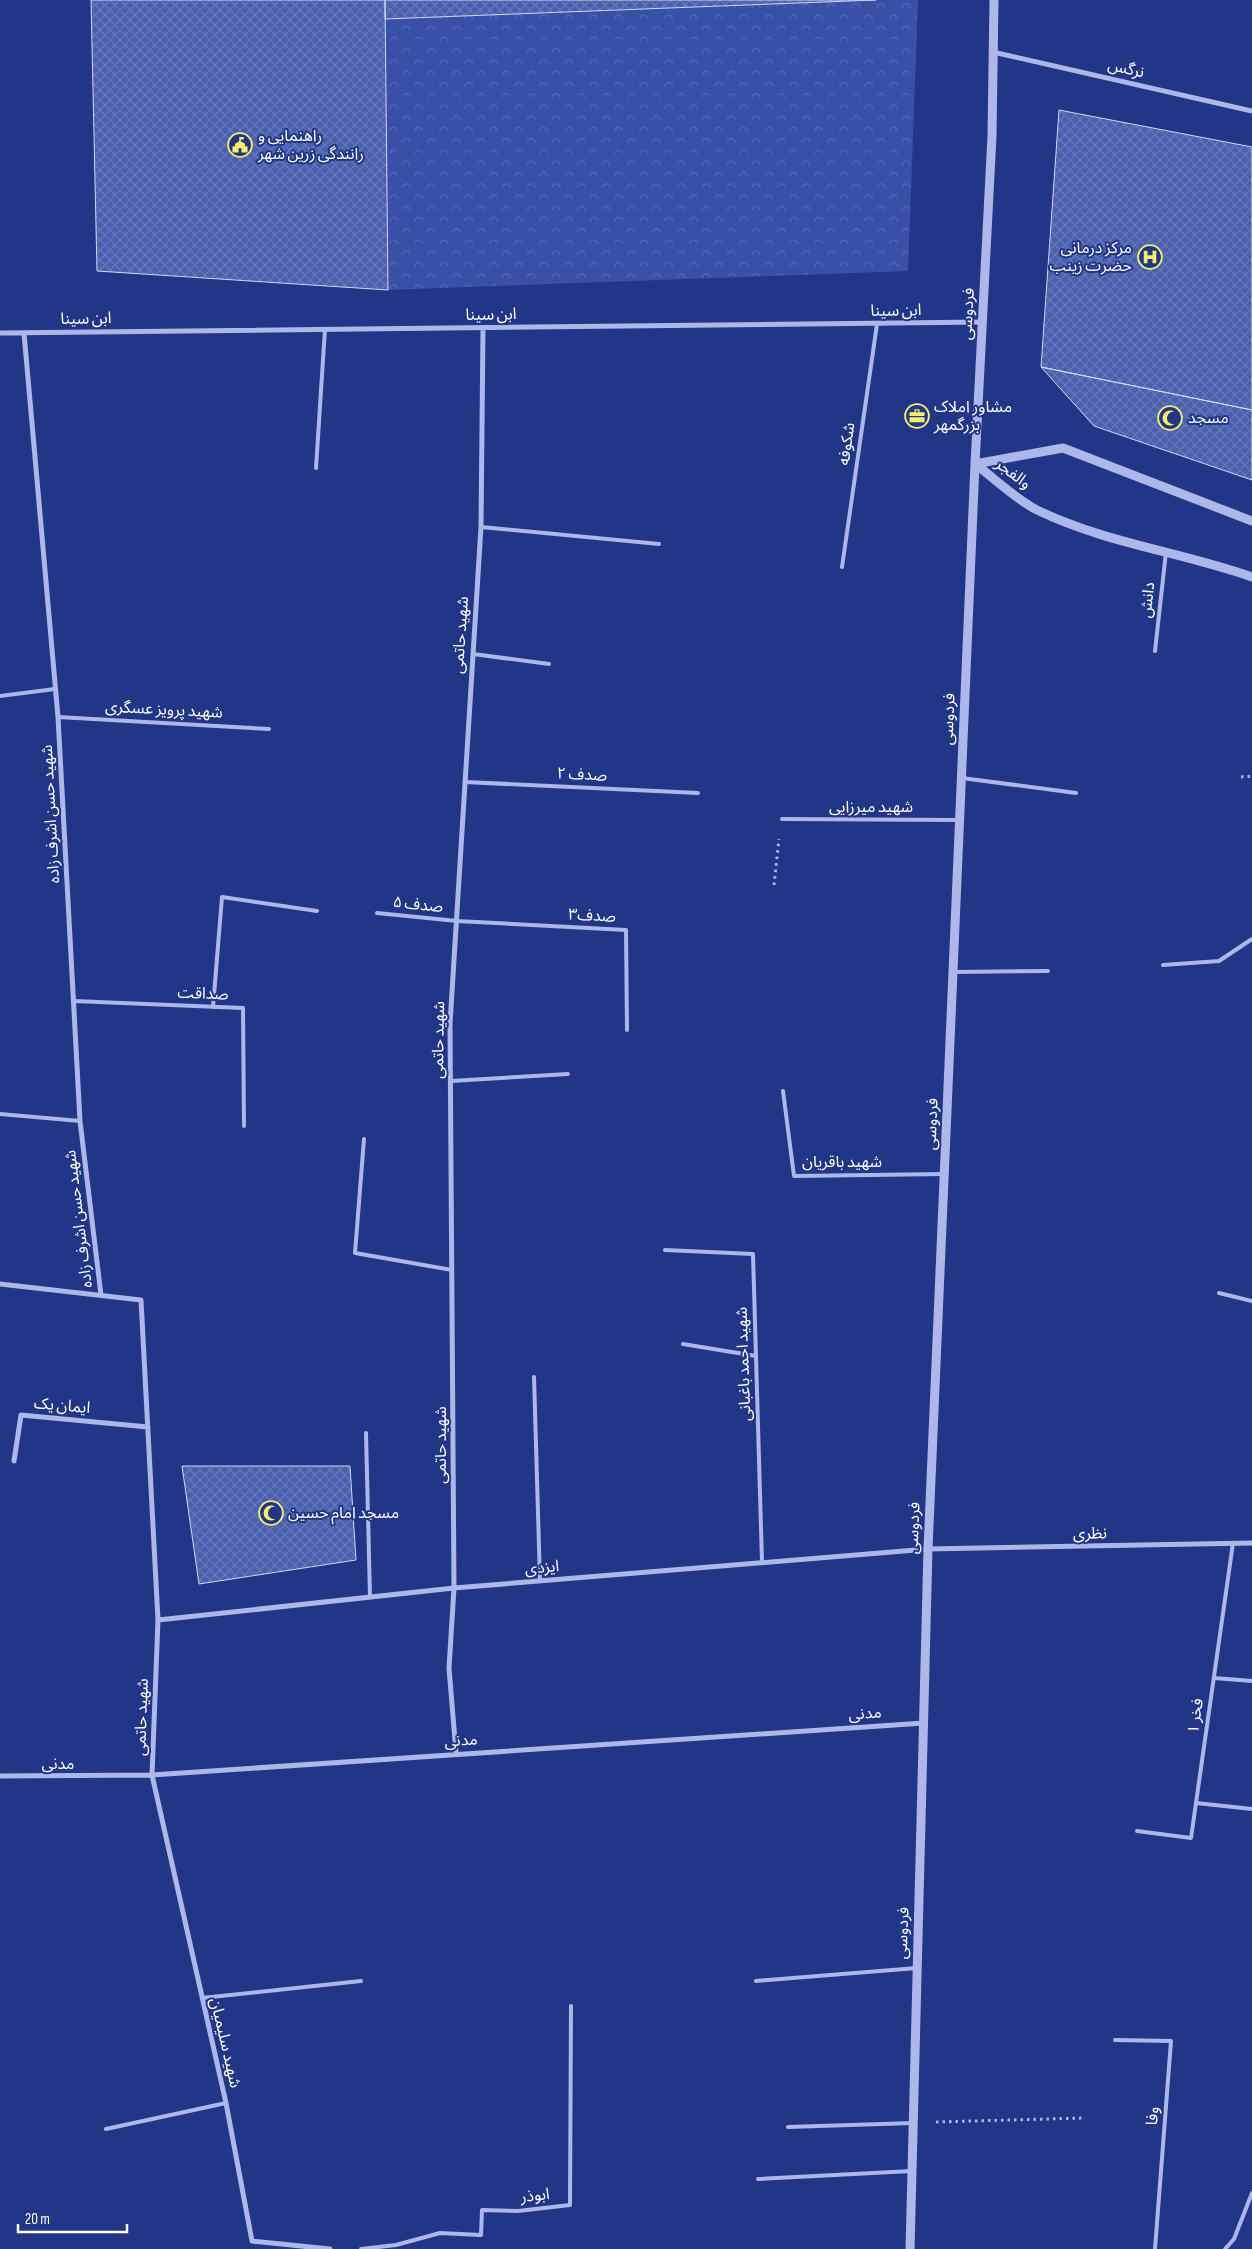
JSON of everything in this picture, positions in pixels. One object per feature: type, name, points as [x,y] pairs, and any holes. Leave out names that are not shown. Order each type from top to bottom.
[{"type":"street","name":"فردوسی","points":[[910,2249],[928,1549],[975,464],[992,136],[994,0]]},
{"type":"street","name":"نرگس","points":[[993,52],[1252,111]]},
{"type":"street","name":"ابن سینا","points":[[0,333],[982,322]]},
{"type":"street","name":"شهید حاتمی","points":[[456,1753],[449,1668],[454,1588],[450,1024],[481,527],[483,328]]},
{"type":"street","name":"شهید حسن اشرف زاده","points":[[24,333],[58,717],[80,1121],[101,1295]]},
{"type":"street","name":"والفجر","points":[[975,464],[1063,448],[1252,521]]},
{"type":"street","name":"والفجر","points":[[975,464],[1035,509],[1093,534],[1226,568],[1252,577]]},
{"type":"street","points":[[0,1284],[101,1295]]},
{"type":"street","name":"شهید حاتمی","points":[[101,1295],[141,1300],[158,1620],[152,1775]]},
{"type":"street","name":"ایمان یک","points":[[14,1461],[21,1415],[148,1427]]},
{"type":"street","name":"نظری","points":[[928,1549],[1252,1543]]},
{"type":"street","name":"ایزدی","points":[[158,1620],[454,1588],[928,1549]]},
{"type":"street","name":"مدنی","points":[[0,1776],[152,1775],[456,1753],[924,1723]]},
{"type":"street","name":"شهید سلیمیان","points":[[152,1775],[226,2103],[252,2241],[330,2249]]},
{"type":"lane","name":"شکوفه","points":[[842,567],[877,324]]},
{"type":"lane","points":[[316,468],[325,329]]},
{"type":"lane","points":[[481,527],[659,544]]},
{"type":"lane","name":"دانش","points":[[1155,651],[1166,552]]},
{"type":"lane","points":[[473,654],[550,664]]},
{"type":"lane","points":[[0,696],[55,689]]},
{"type":"lane","name":"شهید پرویز عسگری","points":[[58,717],[270,729]]},
{"type":"lane","points":[[962,778],[1076,793]]},
{"type":"lane","name":"صدف ۲","points":[[465,782],[698,793]]},
{"type":"lane","name":"شهید میرزایی","points":[[782,819],[960,820]]},
{"type":"lane","points":[[213,1007],[222,897],[316,910]]},
{"type":"lane","name":"صدف ۵","points":[[377,913],[457,921]]},
{"type":"lane","name":"صدف۳","points":[[457,921],[626,930],[627,1030]]},
{"type":"lane","points":[[1162,964],[1219,961],[1252,939]]},
{"type":"lane","points":[[953,972],[1048,971]]},
{"type":"lane","name":"صداقت","points":[[74,1000],[243,1008],[244,1126]]},
{"type":"lane","points":[[451,1081],[568,1074]]},
{"type":"lane","name":"شهید باقریان","points":[[783,1091],[794,1176],[945,1174]]},
{"type":"lane","points":[[0,1114],[80,1121]]},
{"type":"lane","points":[[364,1138],[355,1252],[452,1270]]},
{"type":"lane","name":"شهید احمد باغبانی","points":[[665,1250],[753,1254],[762,1562]]},
{"type":"lane","points":[[1219,1293],[1252,1301]]},
{"type":"lane","points":[[683,1344],[756,1356]]},
{"type":"lane","points":[[534,1377],[540,1581]]},
{"type":"lane","points":[[366,1433],[370,1597]]},
{"type":"lane","name":"فخر ۱","points":[[1137,1831],[1191,1838],[1233,1543]]},
{"type":"lane","points":[[1214,1678],[1252,1681]]},
{"type":"lane","points":[[1196,1803],[1252,1809]]},
{"type":"lane","points":[[756,1981],[917,1968]]},
{"type":"lane","points":[[201,1998],[361,1981]]},
{"type":"lane","name":"ابوذر","points":[[361,2249],[396,2245],[440,2234],[481,2235],[482,2210],[518,2211],[570,2205],[571,2006]]},
{"type":"lane","name":"وفا","points":[[1114,2040],[1171,2041],[1156,2249]]},
{"type":"lane","points":[[106,2129],[226,2103]]},
{"type":"lane","points":[[788,2127],[913,2123]]},
{"type":"lane","points":[[758,2179],[912,2171]]},
{"type":"lane","points":[[1225,2249],[1234,2240],[1252,2193]]},
{"type":"path","points":[[1241,777],[1252,776]]},
{"type":"path","points":[[774,885],[782,819]]},
{"type":"path","points":[[913,2123],[1084,2118]]},
{"type":"green space","points":[[918,0],[908,271],[388,290],[385,19]]},
{"type":"building","name":"راهنمایی و رانندگی زرین شهر","points":[[91,0],[385,0],[388,290],[97,271]]},
{"type":"building","points":[[385,0],[876,0],[385,19]]},
{"type":"building","name":"مرکز درمانی حضرت زینب","points":[[1059,110],[1252,147],[1252,410],[1041,367]]},
{"type":"building","name":"مسجد","points":[[1041,367],[1252,410],[1252,480],[1094,426]]},
{"type":"building","name":"مسجد امام حسین","points":[[182,1466],[350,1466],[356,1560],[199,1584]]},
{"type":"place","name":"راهنمایی و رانندگی زرین شهر","points":[[240,145]]},
{"type":"place","name":"مرکز درمانی حضرت زینب","points":[[1150,257]]},
{"type":"place","name":"مشاور املاک بزرگمهر","points":[[917,416]]},
{"type":"place","name":"مسجد","points":[[1170,418]]},
{"type":"place","name":"مسجد امام حسین","points":[[271,1513]]}]
